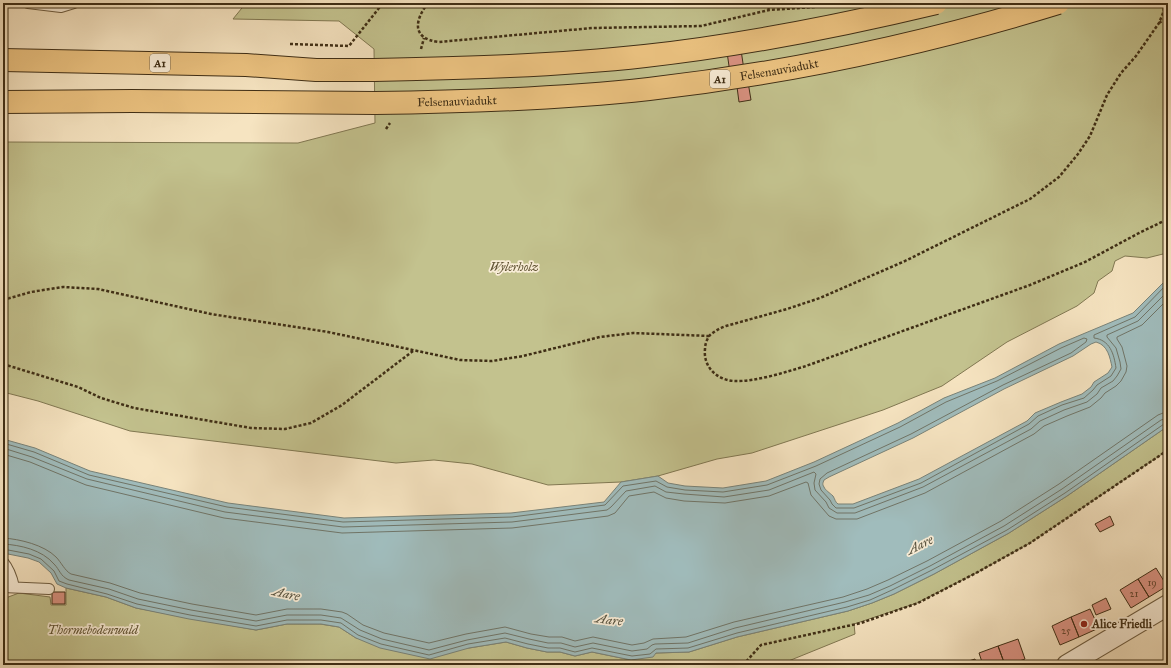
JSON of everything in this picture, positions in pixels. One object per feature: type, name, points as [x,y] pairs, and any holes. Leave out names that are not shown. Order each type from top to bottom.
[{"type":"highway","name":"A1","points":[[3,60],[246,65],[316,70],[502,67],[646,56],[747,42],[796,34],[936,3]]},
{"type":"highway","name":"Felsenauviadukt","points":[[3,102],[457,102],[553,97],[649,89],[802,66],[900,46],[1058,3]]},
{"type":"street","points":[[1067,665],[1168,605]]},
{"type":"lane","points":[[28,3],[61,7],[74,3]]},
{"type":"lane","points":[[3,562],[8,568],[14,587]]},
{"type":"lane","points":[[3,587],[49,589]]},
{"type":"path","points":[[290,44],[349,46],[383,3]]},
{"type":"path","points":[[428,3],[421,12],[418,20],[418,28],[420,34],[424,38],[430,41],[439,42],[592,28],[701,26],[768,10],[820,7]]},
{"type":"path","points":[[768,3],[768,10]]},
{"type":"path","points":[[1165,3],[1164,13],[1159,23],[1136,56],[1121,73],[1107,95],[1090,136],[1078,154],[1058,177],[1030,199],[912,258],[820,298],[716,330],[709,336],[706,344],[705,360],[707,365],[719,376],[726,380],[734,381],[743,381],[769,376],[813,364],[1030,284],[1085,262],[1168,219]]},
{"type":"path","points":[[1159,23],[1168,17]]},
{"type":"path","points":[[3,300],[31,292],[63,287],[98,289],[211,314],[328,332],[460,360],[492,360],[523,356],[600,337],[620,334],[633,333],[709,336]]},
{"type":"path","points":[[3,364],[78,387],[101,398],[134,408],[251,428],[285,428],[311,423],[342,405],[413,351]]},
{"type":"path","points":[[743,665],[761,645],[861,623],[918,603],[970,577],[1030,543],[1168,450]]},
{"type":"path","points":[[3,662],[35,662],[79,665]]},
{"type":"green space","name":"Wylerholz","points":[[246,3],[1168,3],[1168,258],[1163,254],[1147,258],[1125,256],[1115,261],[1112,271],[1098,281],[1094,293],[1077,306],[1007,342],[942,386],[883,410],[752,453],[717,459],[658,476],[621,482],[548,485],[472,464],[434,460],[396,463],[130,431],[38,401],[3,392],[3,142],[298,143],[375,123],[374,49],[339,21],[233,19]]},
{"type":"green space","name":"Thormebodenwald","points":[[1168,426],[1168,450],[1030,543],[917,603],[854,624],[855,634],[786,662],[787,665],[3,665],[3,599],[19,593],[50,597],[51,605],[66,605],[66,588],[106,597],[136,608],[256,630],[287,624],[320,624],[339,627],[356,638],[469,648],[506,642],[547,652],[560,652],[575,656],[592,652],[631,660],[656,653],[689,652],[737,637],[848,611],[894,594],[1009,533],[1067,496]]},
{"type":"water","name":"Aare","points":[[1168,278],[1168,426],[1067,496],[1009,533],[894,594],[848,611],[737,637],[689,652],[656,653],[653,657],[631,660],[592,652],[575,656],[560,652],[547,652],[506,642],[469,648],[430,659],[380,648],[356,638],[339,627],[321,624],[287,624],[256,630],[189,619],[136,608],[106,597],[66,588],[57,584],[51,573],[39,562],[28,558],[3,553],[3,439],[35,448],[90,471],[228,503],[344,518],[511,513],[604,502],[621,482],[658,476],[668,483],[685,486],[723,488],[766,481],[814,462],[898,423],[944,398],[995,378],[1059,344],[1133,313]],"holes":[[[1096,342],[1108,352],[1112,367],[1108,373],[1094,382],[1091,387],[1082,394],[1035,413],[1027,421],[919,479],[853,504],[838,504],[833,496],[823,486],[824,480],[829,477],[913,438],[1004,389],[1073,356],[1091,344]]]},
{"type":"building","points":[[741,50],[751,100],[739,102],[735,72],[730,73],[727,52]]},
{"type":"building","points":[[1110,516],[1114,525],[1100,532],[1095,524]]},
{"type":"building","points":[[1156,568],[1167,586],[1149,597],[1138,579]]},
{"type":"building","points":[[1138,579],[1149,597],[1131,608],[1120,590]]},
{"type":"building","points":[[52,592],[65,592],[65,604],[52,604]]},
{"type":"building","points":[[1106,598],[1111,609],[1096,615],[1092,605]]},
{"type":"building","points":[[1090,609],[1099,628],[1079,637],[1071,617]]},
{"type":"building","points":[[1071,617],[1079,637],[1060,645],[1052,626]]},
{"type":"building","points":[[1018,639],[1025,659],[1005,665],[998,646]]},
{"type":"building","points":[[998,646],[1005,665],[983,665],[979,653]]},
{"type":"building","points":[[975,659],[977,665],[959,665],[959,664]]},
{"type":"place","name":"Alice Friedli","points":[[1084,624]]}]
